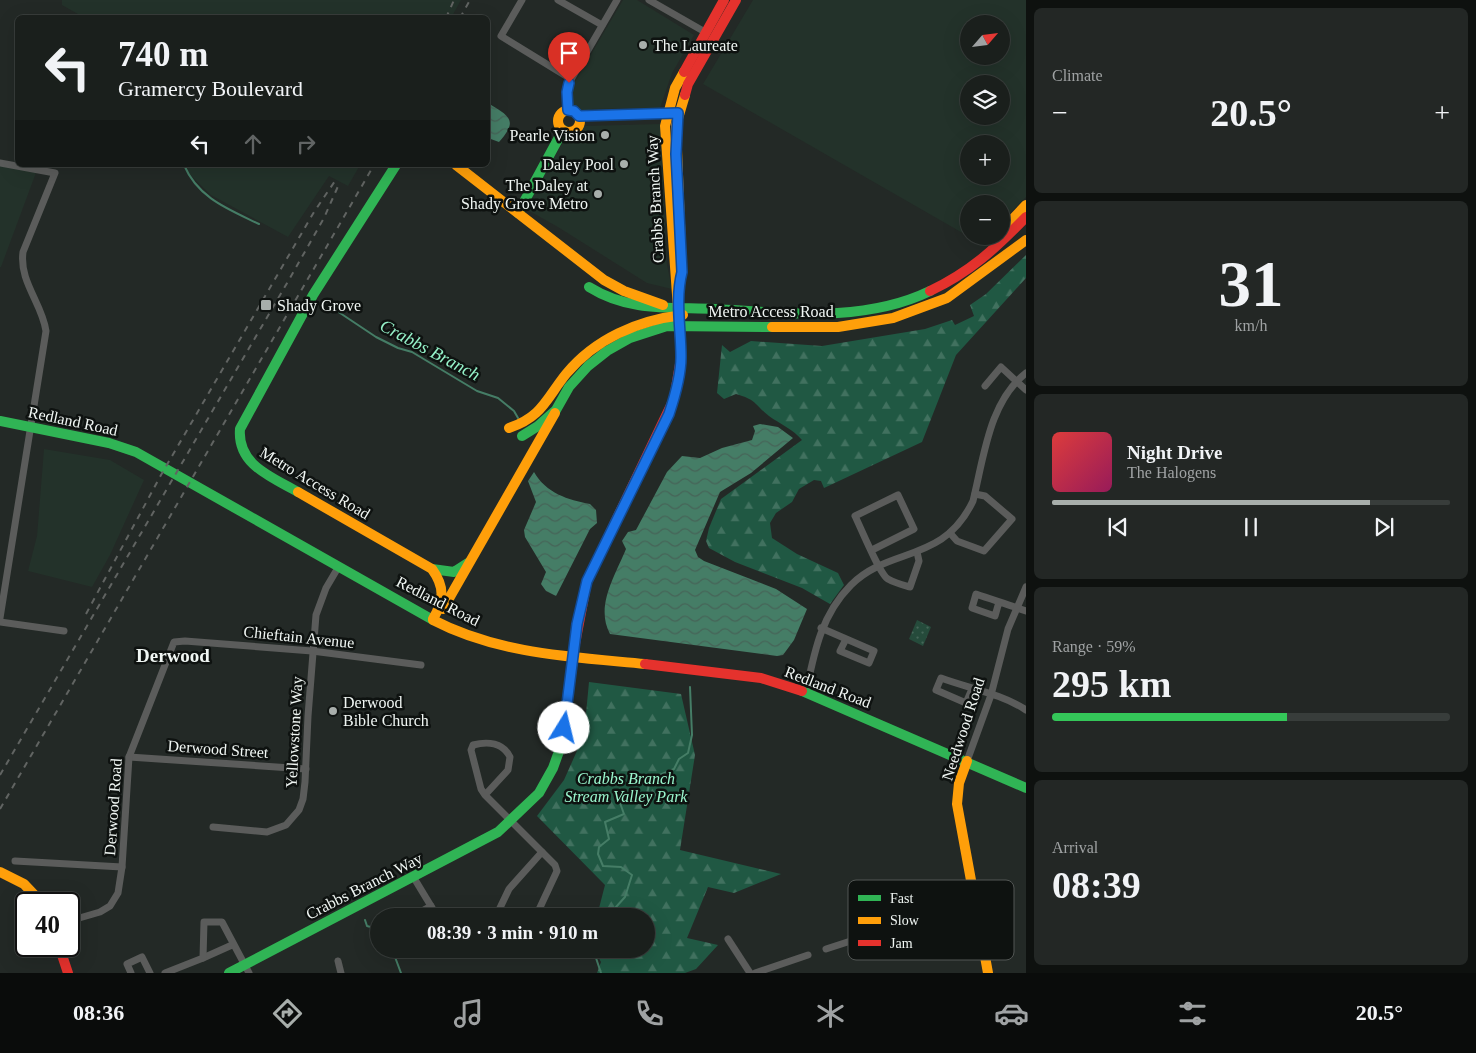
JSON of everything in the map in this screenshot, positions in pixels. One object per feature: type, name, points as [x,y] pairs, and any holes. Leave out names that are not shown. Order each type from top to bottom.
[{"type":"main road","name":"Crabbs Branch Way","points":[[229,973],[247,969],[485,840],[511,821],[539,793],[553,768],[562,743],[577,624],[587,581],[674,399],[681,358],[678,289],[674,272],[665,134],[675,88],[724,0]]},
{"type":"main road","name":"Crabbs Branch Way","points":[[678,289],[682,272],[676,154],[678,113],[688,84],[736,0]]},
{"type":"main road","points":[[563,130],[558,120],[562,112],[574,111],[579,120]]},
{"type":"main road","points":[[579,120],[620,114],[631,116],[678,113]]},
{"type":"main road","points":[[563,130],[575,130],[579,120]]},
{"type":"main road","points":[[518,213],[563,130]]},
{"type":"main road","name":"Metro Access Road","points":[[395,167],[313,295],[240,429],[238,441],[249,462],[259,470],[432,569]]},
{"type":"main road","name":"Metro Access Road","points":[[458,167],[614,286],[646,300],[674,308],[806,315],[837,315],[869,311],[920,296],[948,284],[988,256],[1026,217]]},
{"type":"main road","points":[[506,205],[525,197]]},
{"type":"main road","points":[[1010,222],[1026,205]]},
{"type":"main road","points":[[1007,253],[1026,234]]},
{"type":"main road","points":[[1007,253],[1026,240]]},
{"type":"main road","points":[[920,296],[965,267],[987,245]]},
{"type":"main road","name":"Metro Access Road","points":[[435,620],[569,387],[595,360],[616,345],[655,329],[698,325],[838,327],[893,318],[947,298],[1007,253]]},
{"type":"main road","points":[[589,287],[601,296],[620,304],[644,308],[674,308]]},
{"type":"main road","points":[[509,428],[536,416],[573,366],[596,346],[612,336],[643,322],[674,316],[749,317],[806,315]]},
{"type":"main road","points":[[522,436],[538,426],[556,410]]},
{"type":"main road","name":"Redland Road","points":[[0,421],[32,426],[116,446],[152,461],[435,620],[474,637],[506,647],[535,653],[717,671],[761,678],[806,692],[1026,788]]},
{"type":"main road","points":[[432,569],[454,572],[470,561]]},
{"type":"main road","points":[[432,569],[439,579],[443,594],[435,620]]},
{"type":"main road","name":"Needwood Road","points":[[967,761],[959,783],[957,804],[970,880]]},
{"type":"main road","points":[[0,872],[25,884],[32,892]]},
{"type":"main road","points":[[63,957],[68,973]]},
{"type":"main road","name":"Needwood Road","points":[[985,960],[988,973]]},
{"type":"street","points":[[522,0],[501,36],[571,78]]},
{"type":"street","points":[[558,0],[602,25]]},
{"type":"street","points":[[568,110],[567,92],[571,78],[617,0]]},
{"type":"street","points":[[649,0],[705,32]]},
{"type":"street","points":[[0,162],[15,165]]},
{"type":"street","points":[[0,618],[46,331],[44,322],[26,284],[22,252],[55,173],[25,167]]},
{"type":"street","points":[[985,386],[1002,367],[1026,390]]},
{"type":"street","points":[[806,692],[822,628],[833,606],[852,584],[880,567],[917,552],[950,534],[968,512],[975,494],[998,408],[1016,381],[1026,372]]},
{"type":"street","points":[[950,534],[957,540],[984,551],[1012,519],[985,496],[975,494]]},
{"type":"street","points":[[872,550],[914,530],[898,495],[855,516],[880,567],[887,578],[910,588],[920,562],[917,552]]},
{"type":"street","name":"Yellowstone Way","points":[[213,827],[267,832],[279,829],[291,821],[299,810],[303,799],[306,769],[312,652],[319,606],[339,566]]},
{"type":"street","name":"Needwood Road","points":[[967,761],[991,696],[1008,629],[1026,587]]},
{"type":"street","points":[[999,602],[1026,611]]},
{"type":"street","points":[[0,622],[64,631]]},
{"type":"street","points":[[822,628],[874,651],[869,663],[840,651],[846,639]]},
{"type":"street","name":"Chieftain Avenue","points":[[174,642],[185,640],[422,665]]},
{"type":"street","name":"Derwood Road","points":[[80,918],[100,912],[110,906],[120,886],[129,756],[174,642]]},
{"type":"street","points":[[972,689],[966,703],[936,690],[941,678],[1018,705],[1026,710]]},
{"type":"street","points":[[485,796],[508,770],[510,758],[502,747],[493,743],[474,745],[471,750],[481,789],[485,796],[555,865],[556,871],[540,908]]},
{"type":"street","name":"Derwood Street","points":[[129,756],[306,769]]},
{"type":"street","points":[[500,908],[509,889],[542,852]]},
{"type":"street","points":[[15,861],[122,867]]},
{"type":"street","points":[[414,878],[431,906],[427,908]]},
{"type":"street","points":[[203,958],[204,922],[222,922],[228,930],[232,945],[247,969]]},
{"type":"street","points":[[728,939],[750,973]]},
{"type":"street","points":[[826,949],[848,942]]},
{"type":"street","points":[[165,973],[232,945]]},
{"type":"street","points":[[755,973],[808,955]]},
{"type":"street","points":[[131,973],[127,964],[142,957],[150,973]]},
{"type":"street","points":[[338,961],[341,973]]},
{"type":"shaded area","points":[[62,0],[461,0],[453,15],[80,15],[62,5]]},
{"type":"shaded area","name":"The Laureate","points":[[623,0],[637,0],[694,35],[672,73],[660,108],[592,109],[583,113],[573,105],[573,85]]},
{"type":"shaded area","points":[[753,0],[1026,0],[1026,197],[1010,213],[1010,195],[960,195],[960,232],[703,84]]},
{"type":"shaded area","points":[[660,124],[667,265],[672,289],[647,283],[524,208],[566,137],[584,126]]},
{"type":"shaded area","points":[[0,163],[37,170],[0,267]]},
{"type":"shaded area","points":[[187,167],[359,167],[348,186],[329,176],[288,237],[211,195],[189,174]]},
{"type":"shaded area","points":[[44,449],[110,460],[144,480],[110,555],[92,587],[28,571],[37,536]]},
{"type":"shaded area","points":[[917,620],[931,627],[923,646],[909,639]]},
{"type":"green space","points":[[1026,255],[1026,278],[956,355],[922,442],[824,488],[821,481],[814,480],[799,489],[792,502],[776,513],[770,523],[772,538],[797,554],[838,573],[844,585],[830,604],[802,588],[735,562],[709,548],[706,541],[709,528],[721,499],[802,440],[748,398],[736,394],[724,399],[717,393],[722,345],[730,352],[751,341],[822,346],[925,329],[952,320],[955,325],[974,316],[970,305],[986,294]]},
{"type":"green space","name":"Crabbs Branch Stream Valley Park","points":[[589,682],[681,694],[695,755],[680,850],[781,874],[734,893],[708,887],[687,938],[718,945],[696,969],[685,973],[597,973],[601,962],[599,958],[655,958],[655,908],[599,908],[605,885],[537,816],[564,780],[584,735]]},
{"type":"water","points":[[490,104],[506,115],[510,123],[505,135],[499,142],[490,139]]},
{"type":"water","points":[[760,424],[778,427],[793,438],[751,473],[720,492],[695,550],[698,557],[704,561],[776,589],[807,609],[794,640],[783,655],[777,656],[610,634],[606,623],[606,602],[612,580],[626,549],[622,541],[628,532],[636,530],[667,472],[682,456],[700,458],[722,448],[752,440],[755,431],[753,426]]},
{"type":"water","points":[[534,472],[551,490],[566,498],[590,504],[596,510],[597,523],[590,529],[556,596],[546,591],[541,584],[546,572],[525,537],[524,530],[536,502],[528,481]]},
{"type":"waterway","name":"Crabbs Branch","points":[[185,167],[197,186],[215,201],[259,224]]},
{"type":"waterway","name":"Crabbs Branch","points":[[328,305],[376,337],[398,348],[412,352],[477,391],[498,398],[514,411],[518,418]]},
{"type":"waterway","name":"Crabbs Branch","points":[[617,908],[616,907],[625,897],[632,875],[621,867],[603,866],[598,854],[599,847],[609,839],[605,822],[624,814],[620,803],[630,793],[641,799],[644,797],[648,790],[650,779],[674,769],[679,759],[688,753],[692,735],[690,687]]},
{"type":"waterway","points":[[365,920],[367,926],[370,927]]},
{"type":"waterway","points":[[395,958],[401,973]]},
{"type":"waterway","name":"Crabbs Branch","points":[[596,958],[601,973]]},
{"type":"railway","points":[[447,15],[454,0]]},
{"type":"railway","points":[[462,15],[470,0]]},
{"type":"railway","points":[[0,809],[373,167]]},
{"type":"railway","points":[[86,614],[161,475],[314,212],[335,181]]},
{"type":"railway","points":[[0,775],[290,278],[324,218],[339,184]]},
{"type":"traffic: fast","points":[[518,213],[563,130]]},
{"type":"traffic: fast","points":[[298,492],[267,475],[250,461],[244,452],[240,429],[313,295],[395,167]]},
{"type":"traffic: fast","points":[[589,287],[619,301],[650,307],[797,314],[852,312],[879,308],[905,301],[930,291]]},
{"type":"traffic: fast","points":[[522,436],[538,426],[556,410],[569,387],[588,366],[607,351],[630,338],[667,326],[772,327]]},
{"type":"traffic: fast","points":[[0,421],[109,443],[136,452],[433,620]]},
{"type":"traffic: fast","points":[[432,569],[454,572],[468,563]]},
{"type":"traffic: fast","points":[[229,973],[498,832],[539,793],[553,768],[562,743],[575,644]]},
{"type":"traffic: fast","points":[[802,691],[1026,788]]},
{"type":"traffic: slow","points":[[679,323],[665,126],[675,88],[684,72]]},
{"type":"traffic: slow","points":[[679,286],[682,272],[676,125],[685,95]]},
{"type":"traffic: slow","points":[[569,110],[577,113],[580,121],[577,129],[569,132],[561,129],[558,121],[561,113],[569,110]]},
{"type":"traffic: slow","points":[[579,116],[673,113]]},
{"type":"traffic: slow","points":[[459,167],[604,280],[624,291],[663,305]]},
{"type":"traffic: slow","points":[[1011,221],[1026,205]]},
{"type":"traffic: slow","points":[[772,327],[838,327],[893,318],[947,298],[1026,240]]},
{"type":"traffic: slow","points":[[509,428],[520,424],[536,413],[566,374],[590,351],[604,341],[618,333],[650,321],[683,315]]},
{"type":"traffic: slow","points":[[443,609],[555,413]]},
{"type":"traffic: slow","points":[[298,492],[432,569],[439,582],[442,594],[433,619]]},
{"type":"traffic: slow","points":[[433,620],[483,640],[510,647],[563,656],[645,664]]},
{"type":"traffic: slow","points":[[967,761],[959,783],[957,804],[971,880]]},
{"type":"traffic: slow","points":[[0,872],[24,884],[32,892]]},
{"type":"traffic: slow","points":[[986,960],[988,973]]},
{"type":"traffic: jam","points":[[684,72],[724,0]]},
{"type":"traffic: jam","points":[[685,95],[688,84],[736,0]]},
{"type":"traffic: jam","points":[[930,291],[970,268],[1026,217]]},
{"type":"traffic: jam","points":[[575,644],[587,581],[674,399],[681,358],[679,323]]},
{"type":"traffic: jam","points":[[645,664],[761,678],[802,691]]},
{"type":"traffic: jam","points":[[63,957],[68,973]]},
{"type":"place","name":"The Laureate","points":[[643,45]]},
{"type":"place","name":"Pearle Vision","points":[[605,135]]},
{"type":"place","name":"Daley Pool","points":[[624,164]]},
{"type":"place","name":"The Daley at Shady Grove Metro","points":[[598,194]]},
{"type":"place","name":"Shady Grove","points":[[266,305]]},
{"type":"place","name":"Derwood Bible Church","points":[[333,711]]},
{"type":"district","name":"Derwood","points":[[173,655]]},
{"type":"route","points":[[564,728],[577,624],[587,581],[669,414],[674,399],[681,358],[678,289],[682,272],[676,154],[678,113],[631,116],[620,114],[579,116],[574,111],[568,110],[567,92],[569,83]]}]
